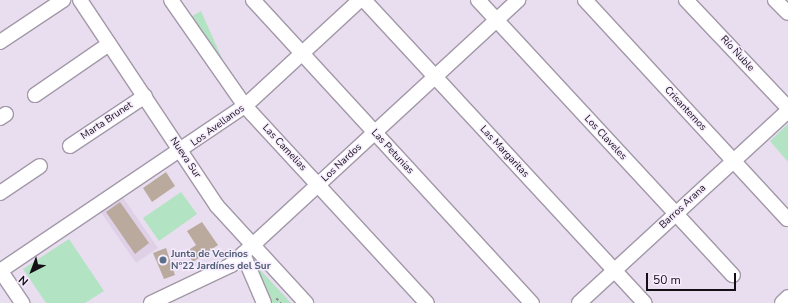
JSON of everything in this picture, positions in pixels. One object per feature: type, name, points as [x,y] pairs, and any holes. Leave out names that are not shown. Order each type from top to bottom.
[{"type":"street","points":[[0,42],[63,0]]},
{"type":"street","name":"Nueva Sur","points":[[80,0],[181,153],[248,249],[306,303]]},
{"type":"street","name":"Las Camelias","points":[[171,0],[245,106],[427,303]]},
{"type":"street","name":"Las Petunias","points":[[253,0],[532,303]]},
{"type":"street","name":"Los Avellanos","points":[[0,271],[181,153],[245,106],[360,0]]},
{"type":"street","name":"Las Margaritas","points":[[364,0],[645,303]]},
{"type":"street","name":"Los Claveles","points":[[478,0],[733,275]]},
{"type":"street","name":"Los Nardos","points":[[151,303],[178,298],[216,275],[248,249],[518,0]]},
{"type":"street","name":"Crisantemos","points":[[585,0],[787,219]]},
{"type":"street","name":"Río Ñuble","points":[[686,0],[788,109]]},
{"type":"street","points":[[775,0],[788,13]]},
{"type":"street","points":[[35,95],[109,44]]},
{"type":"street","name":"Marta Brunet","points":[[70,146],[144,96]]},
{"type":"street","name":"Barros Arana","points":[[579,303],[788,109]]},
{"type":"street","points":[[0,193],[40,166]]},
{"type":"street","points":[[248,249],[264,303]]},
{"type":"street","points":[[0,271],[22,303]]},
{"type":"street","points":[[782,303],[788,297]]},
{"type":"shaded area","points":[[122,196],[158,248],[136,263],[100,211]]},
{"type":"green space","points":[[201,11],[236,90],[189,18]]},
{"type":"green space","points":[[788,124],[788,162],[770,141]]},
{"type":"green space","points":[[181,192],[197,214],[159,241],[143,218]]},
{"type":"green space","points":[[69,239],[104,291],[85,303],[46,303],[23,269]]},
{"type":"green space","points":[[250,259],[291,303],[268,303]]},
{"type":"building","points":[[166,172],[175,186],[152,202],[143,188]]},
{"type":"building","points":[[120,202],[149,243],[135,254],[106,212]]},
{"type":"building","points":[[202,222],[218,245],[193,262],[186,252],[196,245],[187,231]]},
{"type":"building","name":"Junta de Vecinos N°22 Jardínes del Sur","points":[[166,248],[175,275],[164,279],[153,253]]},
{"type":"place","name":"Junta de Vecinos N°22 Jardínes del Sur","points":[[163,260]]}]
